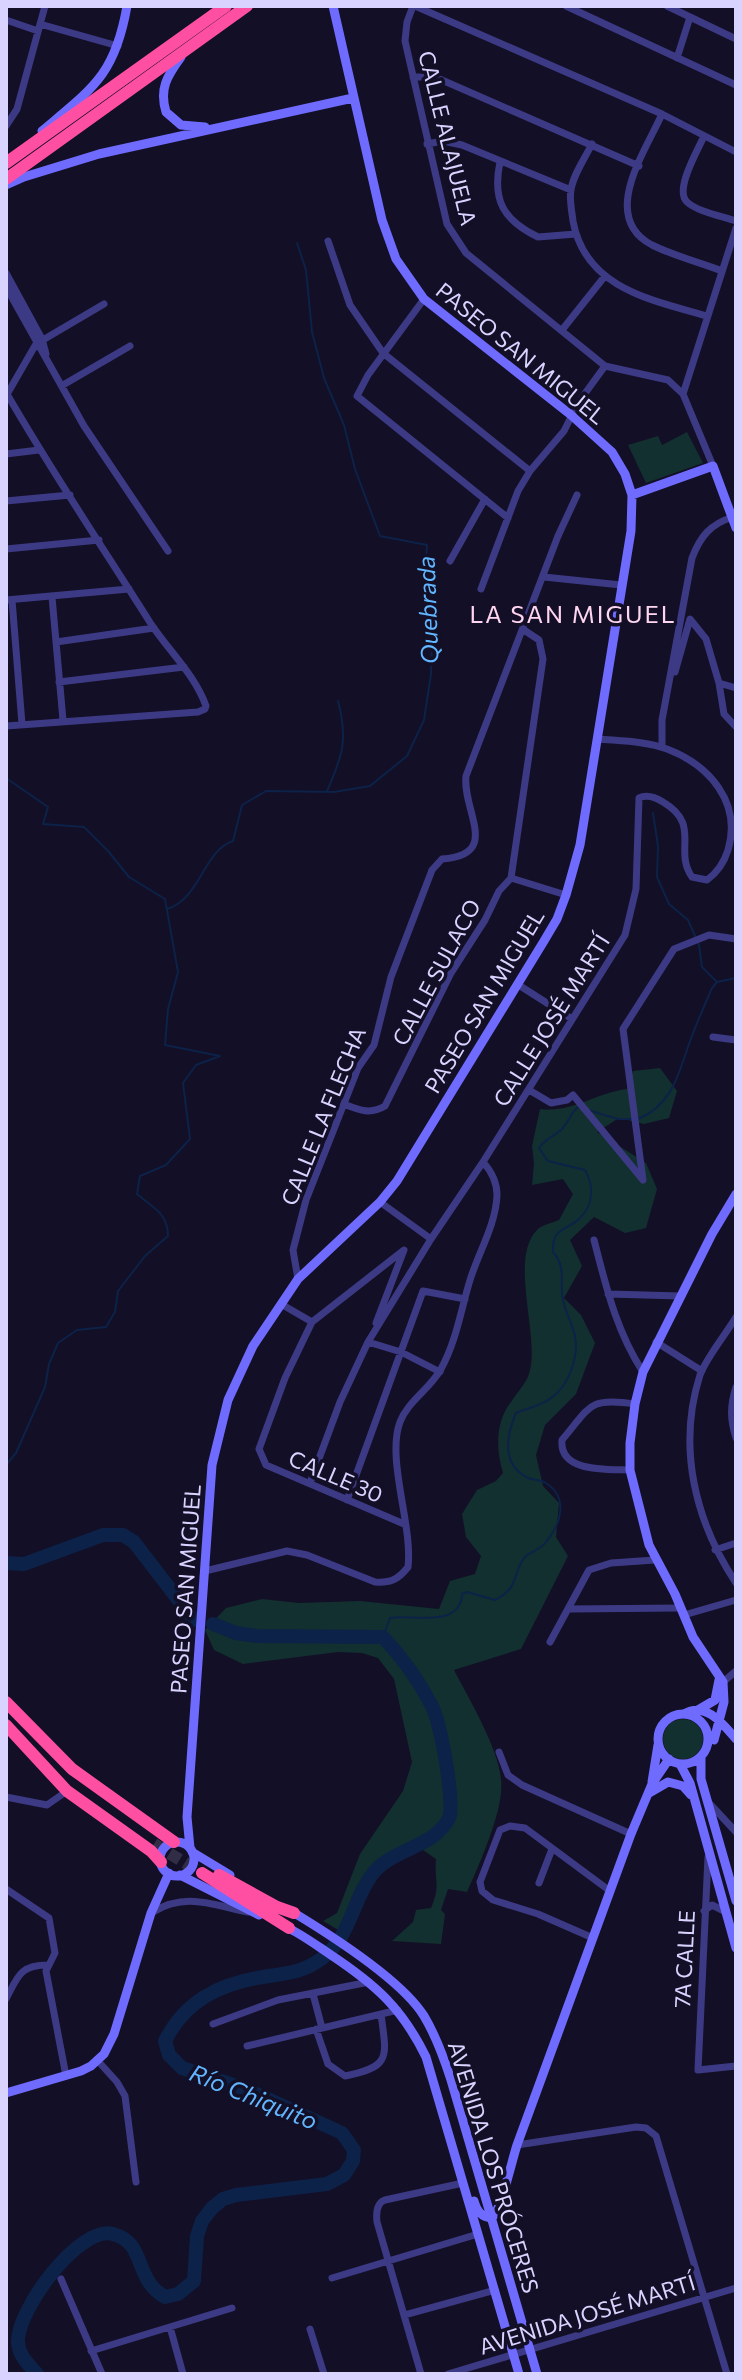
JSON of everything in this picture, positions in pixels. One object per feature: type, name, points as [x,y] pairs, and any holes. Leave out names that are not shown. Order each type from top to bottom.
[{"type":"highway","points":[[6,162],[226,6]]},
{"type":"highway","points":[[6,182],[247,6]]},
{"type":"highway","points":[[6,1705],[77,1780],[156,1841],[80,1795],[6,1722]]},
{"type":"highway","points":[[6,1705],[72,1769],[176,1842]]},
{"type":"highway","points":[[6,1722],[67,1791],[151,1851],[161,1862]]},
{"type":"highway","points":[[294,1913],[203,1870],[294,1931]]},
{"type":"street","points":[[6,126],[17,109],[45,6]]},
{"type":"street","points":[[6,162],[96,85],[118,46],[127,6]]},
{"type":"street","name":"PASEO SAN MIGUEL","points":[[191,1850],[187,1817],[212,1465],[219,1432],[239,1372],[298,1279],[380,1202],[397,1181],[557,919],[580,845],[631,531],[632,495],[625,474],[612,452],[571,415],[424,299],[407,277],[388,240],[333,6]]},
{"type":"street","points":[[414,6],[662,114],[736,152]]},
{"type":"street","name":"CALLE ALAJUELA","points":[[414,6],[407,22],[405,41],[447,224],[456,240],[466,253],[605,366],[668,380],[683,394]]},
{"type":"street","points":[[566,6],[736,85]]},
{"type":"street","points":[[667,6],[736,39]]},
{"type":"street","points":[[677,58],[690,17]]},
{"type":"street","points":[[6,20],[118,46]]},
{"type":"street","points":[[185,51],[162,90],[166,112],[181,125],[224,127]]},
{"type":"street","points":[[413,77],[435,77],[639,166]]},
{"type":"street","points":[[6,182],[99,154],[353,98]]},
{"type":"street","points":[[662,114],[626,198],[626,211],[635,232],[655,246],[722,271]]},
{"type":"street","points":[[704,136],[683,185],[683,196],[690,205],[736,221]]},
{"type":"street","points":[[427,144],[443,141],[462,145],[571,190]]},
{"type":"street","points":[[592,144],[571,190],[576,234],[582,251],[605,276],[647,299],[707,316]]},
{"type":"street","points":[[500,162],[496,188],[507,215],[538,237],[576,234]]},
{"type":"street","points":[[736,228],[683,394],[736,528]]},
{"type":"street","points":[[328,241],[350,305],[383,353],[530,471]]},
{"type":"street","points":[[6,273],[84,426],[168,551]]},
{"type":"street","points":[[562,330],[605,276]]},
{"type":"street","points":[[6,287],[39,341]]},
{"type":"street","points":[[424,299],[383,353],[357,396],[508,518]]},
{"type":"street","points":[[6,726],[205,709],[205,701],[184,667],[154,628],[7,395],[39,341],[104,304]]},
{"type":"street","points":[[63,385],[130,346]]},
{"type":"street","points":[[481,589],[518,491],[530,471],[564,431],[571,415],[605,366]]},
{"type":"street","points":[[6,454],[39,450]]},
{"type":"street","points":[[632,495],[713,466]]},
{"type":"street","points":[[6,501],[70,495]]},
{"type":"street","name":"CALLE LA FLECHA","points":[[298,1279],[294,1263],[295,1237],[358,1068],[374,1045],[391,977],[432,870],[442,859],[469,853],[475,844],[466,776],[558,536],[577,495]]},
{"type":"street","points":[[450,561],[485,499]]},
{"type":"street","points":[[662,747],[662,720],[692,558],[703,535],[713,526],[733,517]]},
{"type":"street","points":[[6,549],[99,540]]},
{"type":"street","points":[[544,577],[621,585]]},
{"type":"street","points":[[22,724],[9,600],[129,589]]},
{"type":"street","points":[[52,597],[63,720]]},
{"type":"street","points":[[662,720],[690,619],[706,639],[724,714],[736,727]]},
{"type":"street","points":[[56,642],[154,628]]},
{"type":"street","name":"CALLE SULACO","points":[[344,1104],[369,1112],[385,1106],[451,973],[485,920],[499,891],[511,878],[543,659],[539,640],[524,630]]},
{"type":"street","points":[[59,682],[184,667]]},
{"type":"street","points":[[719,683],[736,688]]},
{"type":"street","name":"CALLE JOSÉ MARTÍ","points":[[310,1483],[340,1402],[367,1345],[625,935],[636,889],[639,798],[647,795],[659,799],[683,820],[686,831],[685,862],[692,877],[707,880],[721,867],[735,819],[729,804],[711,779],[681,755],[662,747],[598,739]]},
{"type":"street","points":[[511,878],[566,895]]},
{"type":"street","points":[[529,1090],[551,1103],[567,1100],[573,1095],[643,1180],[623,1029],[674,949],[709,935],[736,939]]},
{"type":"street","points":[[517,984],[572,1019]]},
{"type":"street","points":[[713,1037],[736,1040]]},
{"type":"street","points":[[205,1571],[287,1551],[307,1555],[375,1582],[396,1580],[408,1567],[409,1541],[404,1524],[396,1454],[400,1422],[440,1372],[454,1339],[497,1199],[494,1179],[483,1162]]},
{"type":"street","points":[[659,1742],[669,1759],[689,1764],[703,1753],[723,1724],[725,1691],[655,1560],[630,1470],[635,1404],[643,1372],[656,1342],[736,1194]]},
{"type":"street","points":[[380,1202],[431,1239]]},
{"type":"street","points":[[594,1240],[608,1294],[624,1338],[643,1372]]},
{"type":"street","points":[[281,1304],[312,1322],[404,1250],[367,1345],[401,1352],[440,1372]]},
{"type":"street","points":[[347,1500],[423,1291],[465,1299]]},
{"type":"street","points":[[608,1294],[681,1296]]},
{"type":"street","points":[[736,1317],[702,1371],[688,1434],[690,1463],[699,1501],[715,1550],[736,1583]]},
{"type":"street","name":"CALLE 30","points":[[312,1322],[276,1399],[260,1442],[260,1455],[266,1465],[404,1524]]},
{"type":"street","points":[[656,1342],[702,1371]]},
{"type":"street","points":[[736,1386],[730,1408],[736,1438]]},
{"type":"street","points":[[630,1470],[579,1465],[567,1457],[561,1445],[594,1404],[612,1401],[635,1404]]},
{"type":"street","points":[[715,1550],[736,1543]]},
{"type":"street","points":[[550,1642],[589,1570],[611,1563],[655,1560]]},
{"type":"street","points":[[568,1609],[683,1611],[736,1600]]},
{"type":"street","points":[[650,1789],[660,1730],[667,1720],[698,1710],[715,1700],[721,1679],[736,1671]]},
{"type":"street","points":[[698,1710],[710,1714],[736,1739]]},
{"type":"street","points":[[684,1714],[703,1724],[708,1736],[701,1779],[736,1901]]},
{"type":"street","points":[[723,1724],[736,1721]]},
{"type":"street","points":[[714,1740],[736,1739]]},
{"type":"street","points":[[499,1752],[508,1775],[522,1785],[631,1834]]},
{"type":"street","points":[[421,2374],[377,2222],[379,2204],[385,2200],[464,2185],[472,2192],[481,2214],[492,2218],[499,2210],[517,2145],[631,1834],[650,1789],[669,1759]]},
{"type":"street","points":[[680,1764],[695,1801],[736,1948]]},
{"type":"street","points":[[650,1789],[675,1783],[683,1786],[695,1801]]},
{"type":"street","points":[[6,1797],[47,1805],[67,1791]]},
{"type":"street","points":[[708,1802],[736,1832]]},
{"type":"street","name":"PASEO SAN MIGUEL","points":[[176,1842],[187,1817]]},
{"type":"street","points":[[593,1938],[538,1914],[493,1900],[482,1891],[480,1882],[500,1830],[510,1826],[525,1828],[610,1891]]},
{"type":"street","points":[[6,2093],[81,2071],[98,2061],[114,2034],[151,1913],[175,1874],[192,1866],[191,1850],[176,1842],[164,1848],[161,1862],[175,1874]]},
{"type":"street","points":[[539,1883],[552,1849]]},
{"type":"street","name":"AVENIDA LOS PRÓCERES","points":[[191,1850],[309,1922],[365,1961],[398,1987],[422,2013],[438,2042],[537,2374]]},
{"type":"street","name":"7A CALLE","points":[[709,1851],[698,2070],[736,2066]]},
{"type":"street","name":"AVENIDA LOS PRÓCERES","points":[[175,1874],[294,1931],[369,1982],[398,2010],[413,2031],[426,2057],[519,2374]]},
{"type":"street","points":[[6,1889],[49,1918],[55,1953],[46,1971],[66,2076]]},
{"type":"street","points":[[151,1913],[171,1902],[184,1900],[257,1914]]},
{"type":"street","points":[[704,1911],[712,1905],[726,1912]]},
{"type":"street","points":[[6,1999],[26,1968],[48,1965]]},
{"type":"street","points":[[213,2024],[278,2000],[369,1982]]},
{"type":"street","points":[[313,1994],[328,2064],[345,2076],[366,2072],[382,2060],[387,2046],[381,2014]]},
{"type":"street","points":[[247,2046],[398,2010]]},
{"type":"street","points":[[98,2061],[125,2096],[136,2182]]},
{"type":"street","points":[[517,2145],[636,2127],[646,2128],[656,2136],[727,2374]]},
{"type":"street","points":[[480,2177],[493,2183],[506,2178]]},
{"type":"street","points":[[332,2278],[478,2234]]},
{"type":"street","points":[[61,2279],[102,2374]]},
{"type":"street","name":"AVENIDA JOSÉ MARTÍ","points":[[448,2374],[736,2288]]},
{"type":"street","points":[[404,2315],[495,2290]]},
{"type":"street","points":[[91,2351],[232,2308]]},
{"type":"street","points":[[170,2327],[183,2374]]},
{"type":"street","points":[[310,2329],[324,2374]]},
{"type":"green space","points":[[687,432],[703,463],[646,483],[628,445],[658,436],[662,445]]},
{"type":"green space","points":[[660,1068],[677,1091],[669,1118],[644,1124],[619,1118],[597,1132],[646,1163],[657,1189],[646,1228],[625,1233],[594,1217],[570,1240],[582,1266],[564,1298],[581,1315],[595,1343],[576,1394],[545,1425],[536,1455],[543,1486],[559,1503],[556,1537],[568,1556],[521,1649],[454,1670],[482,1723],[499,1766],[501,1791],[490,1836],[467,1892],[448,1889],[441,1910],[445,1914],[441,1944],[392,1941],[413,1922],[416,1910],[431,1908],[434,1900],[436,1859],[423,1850],[401,1859],[381,1873],[355,1916],[340,1931],[323,1921],[337,1913],[360,1854],[403,1791],[412,1762],[394,1679],[378,1658],[362,1653],[338,1652],[243,1664],[214,1650],[205,1630],[226,1608],[262,1599],[299,1603],[360,1601],[439,1609],[450,1581],[475,1574],[481,1556],[466,1537],[462,1514],[477,1490],[496,1481],[503,1473],[498,1446],[502,1418],[530,1370],[532,1355],[525,1277],[529,1243],[539,1228],[559,1220],[573,1194],[563,1179],[532,1185],[532,1146],[540,1109],[563,1108],[627,1089],[633,1071]]},
{"type":"green space","points":[[683,1719],[697,1725],[703,1739],[697,1753],[683,1759],[669,1753],[663,1739],[669,1725]]},
{"type":"waterway","name":"Quebrada","points":[[167,909],[187,895],[215,854],[233,841],[242,805],[266,791],[334,792],[370,786],[407,756],[424,720],[431,674],[432,638],[424,592],[427,545],[380,536],[355,469],[344,425],[324,378],[312,332],[306,270],[297,243]]},
{"type":"waterway","points":[[327,791],[342,747],[343,726],[338,701]]},
{"type":"waterway","name":"Quebrada","points":[[6,778],[48,807],[43,824],[84,827],[129,877],[165,899],[178,972],[168,1009],[165,1045],[220,1056],[196,1065],[183,1083],[190,1139],[166,1165],[140,1176],[137,1194],[162,1216],[168,1236],[145,1256],[118,1291],[115,1312],[106,1327],[77,1330],[58,1343],[49,1364],[45,1387],[16,1453],[6,1465]]},
{"type":"waterway","points":[[653,813],[658,846],[657,877],[669,904],[688,920],[699,945],[702,967],[717,982]]},
{"type":"waterway","points":[[638,1119],[668,1095],[712,988],[717,982],[736,978]]},
{"type":"waterway","points":[[383,1637],[390,1618],[444,1616],[453,1612],[462,1594],[467,1592],[495,1600],[503,1595],[513,1584],[521,1562],[544,1544],[559,1519],[558,1496],[546,1483],[519,1472],[510,1458],[508,1440],[516,1413],[543,1403],[557,1393],[568,1378],[574,1361],[575,1336],[564,1304],[561,1269],[553,1252],[553,1244],[557,1234],[579,1219],[588,1208],[590,1182],[585,1170],[548,1161],[539,1148],[561,1130],[578,1107]]},
{"type":"waterway","points":[[588,1110],[618,1119],[632,1119]]},
{"type":"waterway","points":[[6,1563],[24,1564],[103,1535],[123,1535],[134,1542],[194,1620]]},
{"type":"waterway","name":"Río Chiquito","points":[[37,2374],[20,2352],[20,2329],[27,2311],[52,2273],[84,2243],[99,2235],[113,2234],[124,2239],[136,2253],[148,2281],[155,2289],[165,2297],[178,2294],[194,2281],[197,2236],[202,2221],[223,2199],[327,2184],[344,2175],[353,2161],[354,2150],[342,2133],[248,2090],[182,2068],[169,2055],[165,2041],[193,2005],[218,1990],[247,1980],[303,1969],[327,1954],[344,1932],[374,1872],[390,1859],[434,1836],[450,1815],[446,1760],[432,1706],[410,1670],[383,1637],[257,1636],[236,1633],[213,1624]]},
{"type":"tunnel","points":[[154,1844],[202,1873]]},
{"type":"district","name":"LA SAN MIGUEL","points":[[573,613]]}]
